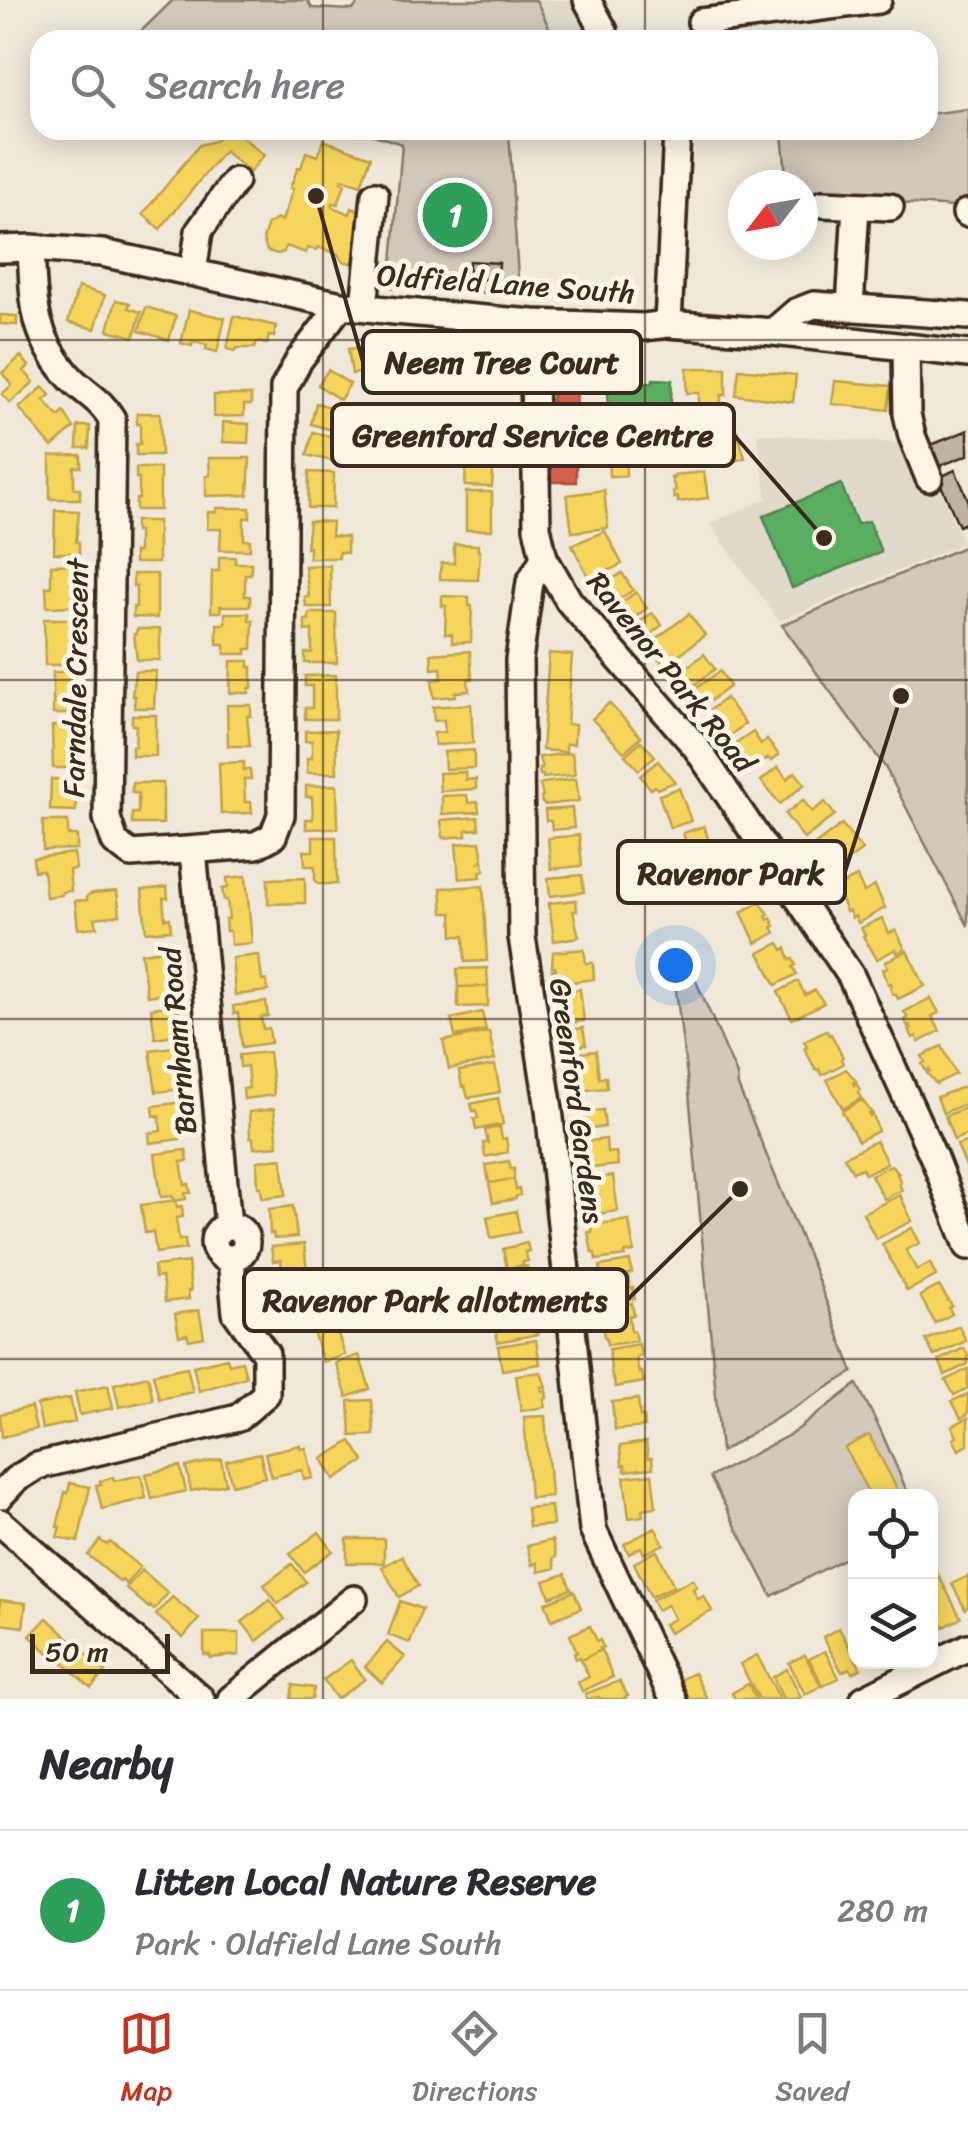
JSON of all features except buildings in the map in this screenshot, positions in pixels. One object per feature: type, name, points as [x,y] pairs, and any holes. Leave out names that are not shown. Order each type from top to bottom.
[{"type":"street","points":[[587,0],[603,30]]},
{"type":"street","points":[[698,21],[878,0]]},
{"type":"street","points":[[668,324],[677,140]]},
{"type":"street","points":[[193,273],[199,231],[235,181]]},
{"type":"street","points":[[352,306],[375,194]]},
{"type":"street","points":[[822,204],[890,207]]},
{"type":"street","points":[[850,308],[856,206]]},
{"type":"street","name":"Oldfield Lane South","points":[[0,248],[102,253],[352,306],[533,323],[644,328],[668,324],[773,332],[906,348],[961,362]]},
{"type":"street","name":"Farndale Crescent","points":[[31,248],[34,308],[45,344],[70,378],[103,404],[112,420],[107,818],[115,842],[131,854],[256,845],[273,836],[282,815],[284,388],[299,360],[352,306]]},
{"type":"street","points":[[773,332],[796,312],[814,306],[968,316]]},
{"type":"street","name":"Ravenor Park Road","points":[[533,323],[537,527],[544,558],[569,601],[696,747],[851,976],[934,1158],[968,1246]]},
{"type":"street","points":[[906,348],[907,414],[929,478]]},
{"type":"street","name":"Greenford Gardens","points":[[544,558],[530,582],[519,660],[522,937],[550,1109],[593,1530],[673,1699]]},
{"type":"street","name":"Barnham Road","points":[[0,1496],[36,1466],[238,1418],[266,1394],[266,1354],[236,1313],[231,1259],[220,1256],[214,1247],[218,1231],[228,1226],[194,851]]},
{"type":"street","points":[[2,1530],[200,1699]]},
{"type":"street","points":[[232,1699],[354,1599]]},
{"type":"street","points":[[864,1699],[968,1646]]},
{"type":"shaded area","points":[[173,0],[307,0],[312,8],[353,10],[360,0],[536,0],[550,30],[142,30]]},
{"type":"shaded area","points":[[537,0],[601,0],[616,30],[552,30]]},
{"type":"shaded area","points":[[968,109],[968,208],[818,197],[818,170],[786,170],[783,140],[938,140],[938,113]]},
{"type":"shaded area","points":[[389,140],[510,140],[519,295],[390,287],[402,144]]},
{"type":"shaded area","points":[[757,433],[922,445],[963,543],[779,621],[710,524],[767,498]]},
{"type":"shaded area","points":[[968,545],[968,926],[885,767],[782,625]]},
{"type":"shaded area","points":[[692,972],[737,1075],[738,1086],[853,1372],[721,1452],[689,1092],[674,974]]},
{"type":"shaded area","points":[[857,1384],[906,1489],[848,1489],[848,1557],[772,1596],[710,1477],[793,1433]]},
{"type":"place","name":"Neem Tree Court","points":[[316,196]]},
{"type":"place","name":"Litten Local Nature Reserve","points":[[455,215]]},
{"type":"place","name":"Greenford Service Centre","points":[[824,538]]},
{"type":"place","name":"Ravenor Park","points":[[901,696]]},
{"type":"place","name":"Ravenor Park allotments","points":[[740,1189]]}]
